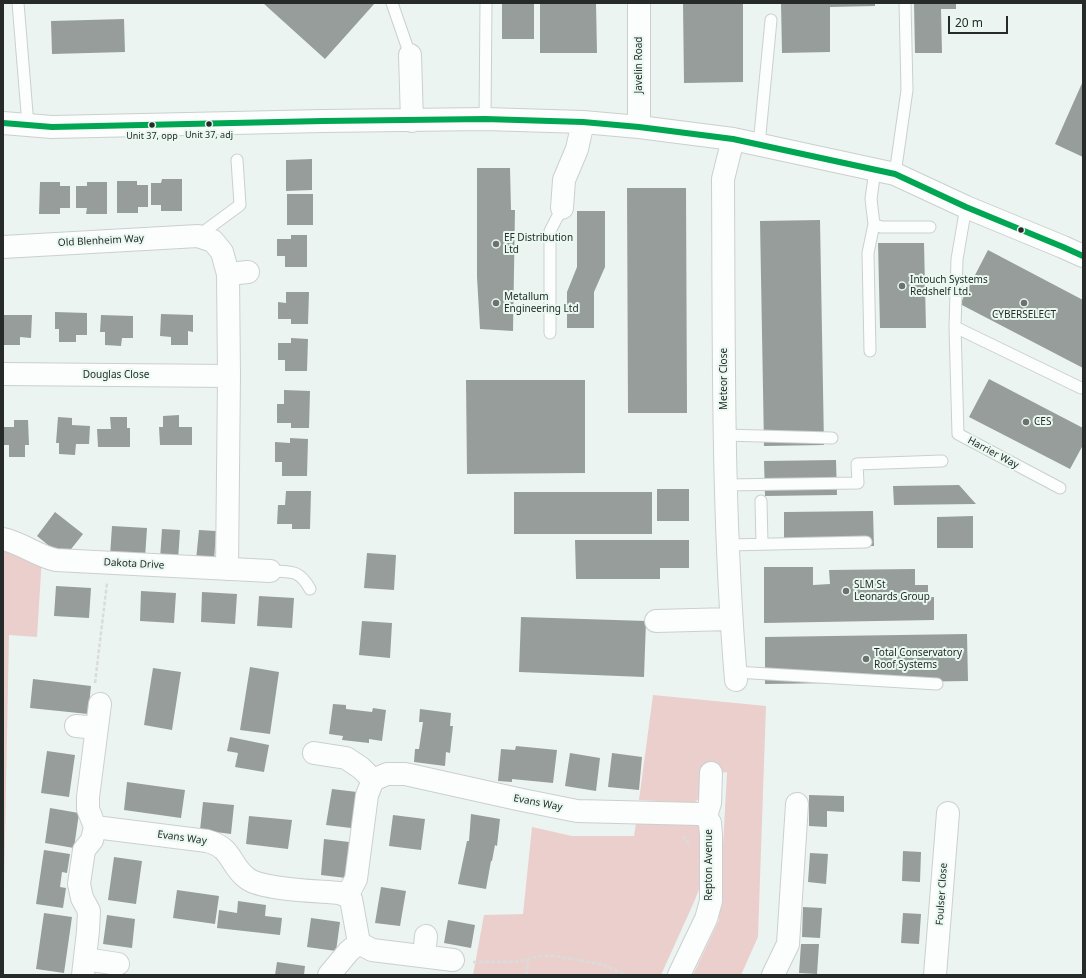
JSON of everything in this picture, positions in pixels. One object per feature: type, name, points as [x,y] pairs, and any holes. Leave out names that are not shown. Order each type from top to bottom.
[{"type":"street","name":"Javelin Road","points":[[639,3],[639,127]]},
{"type":"street","points":[[410,55],[412,121]]},
{"type":"street","points":[[3,123],[52,127],[486,119],[583,122],[639,127],[733,139],[885,172],[966,207],[1063,246],[1083,256]]},
{"type":"street","points":[[562,208],[564,180],[577,149],[583,122]]},
{"type":"street","name":"Meteor Close","points":[[733,139],[723,180],[724,435],[730,619],[735,676]]},
{"type":"street","points":[[198,236],[213,241],[238,273],[229,376],[228,569]]},
{"type":"street","name":"Old Blenheim Way","points":[[3,247],[198,236]]},
{"type":"street","name":"Douglas Close","points":[[3,374],[229,376]]},
{"type":"street","name":"Dakota Drive","points":[[3,539],[21,544],[42,557],[56,560],[270,571]]},
{"type":"street","points":[[656,621],[730,619]]},
{"type":"street","points":[[100,704],[86,727],[88,808],[95,827],[92,840],[84,850],[79,884],[82,898],[89,911],[84,967],[118,964]]},
{"type":"street","points":[[314,753],[346,758],[361,768],[373,780],[367,796],[356,879],[347,896],[351,900],[359,942],[372,950],[425,946],[453,960]]},
{"type":"street","name":"Evans Way","points":[[373,780],[387,774],[405,774],[522,800],[577,810],[698,814],[706,816]]},
{"type":"street","name":"Repton Avenue","points":[[679,975],[706,919],[711,901],[711,835],[710,823],[706,816],[710,803],[711,774]]},
{"type":"street","points":[[773,975],[788,944],[797,804]]},
{"type":"street","name":"Foulser Close","points":[[935,975],[948,813]]},
{"type":"street","name":"Evans Way","points":[[95,827],[212,842],[227,851],[239,870],[249,880],[267,886],[339,893],[347,896]]},
{"type":"street","points":[[329,975],[359,942]]},
{"type":"lane","points":[[18,3],[28,125]]},
{"type":"lane","points":[[392,3],[410,55]]},
{"type":"lane","points":[[486,3],[486,119]]},
{"type":"lane","points":[[870,351],[868,252],[874,224],[871,199],[885,172],[907,90],[905,3]]},
{"type":"lane","points":[[759,144],[771,20]]},
{"type":"lane","points":[[198,236],[240,205],[237,160]]},
{"type":"lane","name":"Harrier Way","points":[[966,207],[957,259],[955,327],[958,434],[1060,488]]},
{"type":"lane","points":[[550,333],[550,231],[562,208]]},
{"type":"lane","points":[[874,224],[881,227],[930,227]]},
{"type":"lane","points":[[955,327],[1080,388]]},
{"type":"lane","points":[[724,435],[832,438]]},
{"type":"lane","points":[[726,485],[858,483],[857,464],[942,461]]},
{"type":"lane","points":[[762,501],[762,544]]},
{"type":"lane","points":[[728,545],[866,542]]},
{"type":"lane","points":[[270,571],[294,572],[304,578],[310,589]]},
{"type":"lane","points":[[735,676],[937,684]]},
{"type":"path","points":[[100,704],[93,703],[109,563]]},
{"type":"path","points":[[453,960],[480,962],[528,960],[539,956],[554,956],[601,964],[627,975]]},
{"type":"path","points":[[526,975],[528,960]]},
{"type":"shaded area","points":[[3,539],[42,557],[37,637],[9,635],[3,938]]},
{"type":"shaded area","points":[[653,695],[766,706],[758,937],[741,975],[693,975],[719,920],[727,772],[711,774],[706,792],[694,803],[639,800]]},
{"type":"shaded area","points":[[637,817],[695,817],[707,829],[708,867],[661,975],[473,975],[484,915],[523,914],[532,827],[572,836],[634,836]]},
{"type":"building","points":[[263,3],[375,3],[325,59]]},
{"type":"building","points":[[502,3],[534,3],[534,39],[502,39]]},
{"type":"building","points":[[540,3],[596,3],[597,53],[540,53]]},
{"type":"building","points":[[683,3],[743,3],[743,82],[684,83]]},
{"type":"building","points":[[781,3],[875,3],[875,6],[830,7],[830,52],[782,53]]},
{"type":"building","points":[[914,3],[956,3],[956,9],[941,9],[942,53],[915,53]]},
{"type":"building","points":[[124,19],[125,52],[52,54],[51,21]]},
{"type":"building","points":[[1083,81],[1083,157],[1055,144]]},
{"type":"building","points":[[312,159],[312,190],[286,191],[286,160]]},
{"type":"building","points":[[477,168],[510,168],[511,210],[515,210],[513,331],[480,329],[477,277]]},
{"type":"building","points":[[162,179],[182,179],[182,211],[161,211],[161,205],[151,205],[151,183],[161,183]]},
{"type":"building","points":[[117,181],[137,181],[137,185],[148,185],[148,207],[138,207],[138,213],[117,213]]},
{"type":"building","points":[[40,182],[60,182],[60,186],[70,186],[70,208],[60,208],[60,214],[39,214]]},
{"type":"building","points":[[87,182],[107,182],[107,214],[86,214],[87,208],[76,208],[76,186],[87,186]]},
{"type":"building","points":[[627,188],[686,188],[687,413],[628,413]]},
{"type":"building","points":[[287,194],[313,194],[313,225],[287,225]]},
{"type":"building","points":[[577,211],[605,211],[605,267],[594,292],[594,328],[567,328],[567,292],[577,267]]},
{"type":"building","points":[[820,220],[824,445],[764,446],[760,221]]},
{"type":"building","points":[[291,235],[307,235],[307,267],[285,267],[285,256],[277,256],[277,239],[291,239]]},
{"type":"building","name":"Intouch Systems Redshelf Ltd.","points":[[878,243],[924,243],[926,328],[880,328]]},
{"type":"building","points":[[988,250],[1083,300],[1083,368],[960,304]]},
{"type":"building","points":[[286,292],[309,292],[308,324],[291,324],[291,319],[278,319],[278,302],[286,303]]},
{"type":"building","points":[[55,312],[87,313],[87,335],[76,335],[76,342],[59,342],[59,329],[55,329]]},
{"type":"building","points":[[161,314],[193,315],[193,332],[188,331],[188,345],[171,345],[171,337],[160,336]]},
{"type":"building","points":[[3,315],[32,315],[31,338],[20,337],[20,345],[3,345]]},
{"type":"building","points":[[101,315],[133,316],[133,338],[122,338],[121,346],[105,345],[105,332],[100,332]]},
{"type":"building","points":[[291,338],[308,339],[307,371],[285,371],[285,360],[278,360],[278,343],[291,343]]},
{"type":"building","name":"CES","points":[[989,379],[1083,428],[1083,445],[1070,469],[969,417]]},
{"type":"building","points":[[466,380],[585,380],[585,473],[467,474]]},
{"type":"building","points":[[284,390],[310,391],[309,428],[291,428],[291,423],[277,423],[277,404],[284,404]]},
{"type":"building","points":[[179,415],[179,427],[192,427],[192,445],[160,445],[159,427],[163,427],[163,416]]},
{"type":"building","points":[[58,417],[72,418],[72,425],[90,426],[89,444],[76,444],[75,455],[59,454],[59,443],[56,443]]},
{"type":"building","points":[[110,417],[127,417],[127,428],[130,428],[130,447],[98,447],[97,429],[111,429]]},
{"type":"building","points":[[14,420],[28,420],[29,445],[25,445],[25,457],[9,457],[9,445],[3,445],[3,427],[14,427]]},
{"type":"building","points":[[290,438],[308,439],[307,476],[282,476],[282,462],[275,462],[275,442],[290,443]]},
{"type":"building","points":[[836,460],[837,495],[765,496],[764,461]]},
{"type":"building","points":[[959,485],[976,504],[894,505],[893,486]]},
{"type":"building","points":[[657,489],[689,489],[689,521],[657,521]]},
{"type":"building","points":[[286,491],[311,491],[310,529],[292,529],[292,524],[277,524],[278,505],[285,505]]},
{"type":"building","points":[[514,492],[652,492],[652,534],[514,534]]},
{"type":"building","points":[[873,511],[874,546],[784,547],[784,512]]},
{"type":"building","points":[[55,512],[83,534],[64,558],[37,536]]},
{"type":"building","points":[[973,516],[973,548],[937,548],[937,517]]},
{"type":"building","points":[[112,526],[147,528],[145,558],[110,556]]},
{"type":"building","points":[[162,529],[180,530],[178,560],[160,559]]},
{"type":"building","points":[[199,530],[216,531],[214,561],[196,560]]},
{"type":"building","points":[[575,540],[689,540],[689,568],[660,568],[660,579],[576,579]]},
{"type":"building","points":[[367,553],[396,555],[394,590],[364,588]]},
{"type":"building","name":"SLM St Leonards Group","points":[[764,567],[813,567],[813,585],[830,584],[829,570],[915,569],[915,585],[928,585],[928,597],[934,597],[934,620],[764,623]]},
{"type":"building","points":[[56,586],[91,588],[89,618],[54,616]]},
{"type":"building","points":[[141,591],[176,593],[174,623],[140,621]]},
{"type":"building","points":[[202,592],[237,594],[235,624],[201,622]]},
{"type":"building","points":[[259,596],[294,598],[292,628],[257,626]]},
{"type":"building","points":[[521,617],[646,621],[644,677],[519,672]]},
{"type":"building","points":[[362,621],[392,623],[390,658],[359,655]]},
{"type":"building","name":"Total Conservatory Roof Systems","points":[[967,634],[968,681],[765,684],[765,637]]},
{"type":"building","points":[[250,667],[279,672],[270,734],[240,730]]},
{"type":"building","points":[[153,668],[181,672],[172,730],[144,725]]},
{"type":"building","points":[[33,679],[91,686],[88,714],[30,708]]},
{"type":"building","points":[[333,704],[346,705],[346,709],[372,712],[373,708],[386,710],[382,741],[369,739],[369,743],[342,740],[343,736],[329,734]]},
{"type":"building","points":[[420,709],[451,713],[450,726],[453,726],[450,753],[446,752],[445,766],[414,762],[415,749],[419,749],[423,722],[419,722]]},
{"type":"building","points":[[230,737],[269,745],[264,772],[235,767],[238,753],[227,751]]},
{"type":"building","points":[[516,746],[557,750],[553,783],[512,779],[512,782],[498,781],[501,749],[515,750]]},
{"type":"building","points":[[47,751],[75,755],[69,797],[41,793]]},
{"type":"building","points":[[570,753],[600,758],[596,791],[565,786]]},
{"type":"building","points":[[612,753],[642,757],[639,790],[608,787]]},
{"type":"building","points":[[127,782],[185,790],[181,818],[124,810]]},
{"type":"building","points":[[332,789],[357,792],[351,828],[326,825]]},
{"type":"building","points":[[809,795],[844,796],[844,812],[827,811],[827,827],[809,826]]},
{"type":"building","points":[[203,802],[234,805],[231,834],[200,830]]},
{"type":"building","points":[[50,808],[79,813],[74,848],[45,843]]},
{"type":"building","points":[[471,814],[500,819],[497,846],[495,845],[486,889],[458,884],[467,841],[469,841]]},
{"type":"building","points":[[393,815],[425,819],[421,850],[389,846]]},
{"type":"building","points":[[249,816],[292,820],[288,849],[246,844]]},
{"type":"building","points":[[324,839],[349,842],[346,878],[321,875]]},
{"type":"building","points":[[44,850],[70,854],[67,873],[62,872],[60,887],[66,888],[63,908],[36,904]]},
{"type":"building","points":[[903,851],[921,852],[920,882],[902,881]]},
{"type":"building","points":[[810,853],[828,854],[826,884],[808,882]]},
{"type":"building","points":[[114,857],[142,861],[136,904],[108,900]]},
{"type":"building","points":[[381,887],[406,891],[400,926],[375,923]]},
{"type":"building","points":[[177,890],[219,896],[215,924],[173,918]]},
{"type":"building","points":[[238,901],[266,905],[265,916],[282,918],[280,935],[217,928],[219,910],[237,913]]},
{"type":"building","points":[[803,907],[822,908],[820,938],[802,937]]},
{"type":"building","points":[[44,913],[72,917],[64,973],[36,969]]},
{"type":"building","points":[[903,913],[921,914],[919,944],[901,943]]},
{"type":"building","points":[[107,915],[135,919],[132,948],[103,944]]},
{"type":"building","points":[[311,918],[340,922],[336,951],[307,947]]},
{"type":"building","points":[[448,920],[475,925],[471,948],[444,943]]},
{"type":"building","points":[[801,944],[819,944],[817,974],[799,973]]},
{"type":"building","points":[[277,962],[305,966],[304,975],[275,975]]},
{"type":"transit line","points":[[3,123],[52,127],[485,119],[583,122],[639,127],[733,139],[895,174],[966,207],[1083,256]]},
{"type":"place","name":"Unit 37, adj","points":[[209,124]]},
{"type":"place","name":"Unit 37, opp","points":[[152,125]]},
{"type":"place","name":"EF Distribution Ltd","points":[[496,244]]},
{"type":"place","name":"Intouch Systems Redshelf Ltd.","points":[[902,286]]},
{"type":"place","name":"Metallum Engineering Ltd","points":[[496,303]]},
{"type":"place","name":"CYBERSELECT","points":[[1024,303]]},
{"type":"place","name":"CES","points":[[1026,422]]},
{"type":"place","name":"SLM St Leonards Group","points":[[846,591]]},
{"type":"place","name":"Total Conservatory Roof Systems","points":[[866,659]]}]
